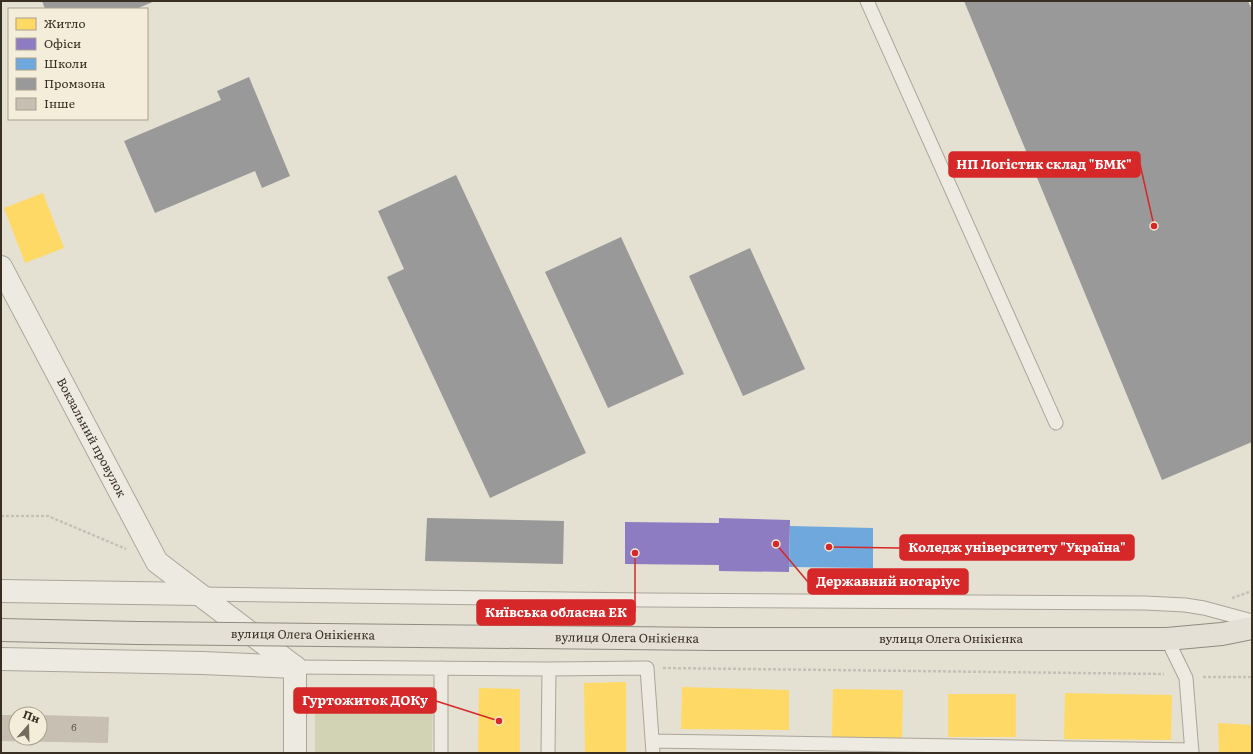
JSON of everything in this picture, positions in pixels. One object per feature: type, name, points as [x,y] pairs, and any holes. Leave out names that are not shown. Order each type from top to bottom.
[{"type":"main road","name":"вулиця Олега Онікієнка","points":[[1,630],[137,634],[713,639],[1167,639],[1222,634],[1252,628]]},
{"type":"street","name":"Вокзальний провулок","points":[[1,267],[157,562],[295,667]]},
{"type":"street","points":[[1,591],[198,594]]},
{"type":"street","points":[[1,659],[295,667],[295,753]]},
{"type":"lane","points":[[867,1],[1056,423]]},
{"type":"lane","points":[[198,594],[647,600],[1145,603],[1185,605],[1204,608],[1252,621]]},
{"type":"lane","points":[[295,667],[549,669],[647,668],[652,747],[1192,751],[1186,678],[1167,639]]},
{"type":"lane","points":[[441,668],[441,753]]},
{"type":"lane","points":[[548,753],[549,669]]},
{"type":"path","points":[[1,516],[48,516],[157,562]]},
{"type":"path","points":[[647,668],[1165,674],[1186,678],[1252,677]]},
{"type":"green space","points":[[433,696],[432,753],[315,753],[315,698]]},
{"type":"building: Житло","points":[[43,193],[64,248],[25,263],[4,208]]},
{"type":"building: Житло","points":[[626,682],[626,753],[585,753],[584,683]]},
{"type":"building: Житло","points":[[682,687],[789,690],[789,730],[681,729]]},
{"type":"building: Житло","points":[[479,688],[520,689],[520,753],[478,753]]},
{"type":"building: Житло","points":[[833,689],[903,690],[902,738],[832,737]]},
{"type":"building: Житло","points":[[1065,693],[1172,695],[1171,740],[1064,739]]},
{"type":"building: Житло","points":[[948,694],[1016,694],[1016,737],[948,737]]},
{"type":"building: Житло","points":[[1218,723],[1252,725],[1252,753],[1219,753]]},
{"type":"building: Офіси","points":[[719,518],[790,520],[789,572],[719,571],[719,565],[625,564],[625,522],[719,523]]},
{"type":"building: Школи","points":[[790,526],[873,528],[873,568],[789,567]]},
{"type":"building: Промзона","points":[[42,1],[155,1],[138,8],[45,8]]},
{"type":"building: Промзона","points":[[964,1],[1248,1],[1252,10],[1252,442],[1162,480]]},
{"type":"building: Промзона","points":[[249,77],[290,176],[262,188],[255,171],[155,213],[124,141],[221,100],[217,91]]},
{"type":"building: Промзона","points":[[456,175],[586,453],[490,498],[387,277],[404,269],[378,211]]},
{"type":"building: Промзона","points":[[621,237],[684,374],[608,408],[545,272]]},
{"type":"building: Промзона","points":[[750,248],[805,369],[743,396],[689,276]]},
{"type":"building: Промзона","points":[[427,518],[564,521],[563,564],[425,561]]},
{"type":"building: Інше","points":[[1,715],[8,715],[8,741],[1,741]]},
{"type":"building: Інше","points":[[48,715],[109,717],[108,743],[48,742]]},
{"type":"place","name":"НП Логістик склад \"БМК\"","points":[[1154,226]]},
{"type":"place","name":"Державний нотаріус","points":[[776,544]]},
{"type":"place","name":"Коледж університету \"Україна\"","points":[[829,547]]},
{"type":"place","name":"Київська обласна ЕК","points":[[635,553]]},
{"type":"place","name":"Гуртожиток ДОКу","points":[[499,721]]}]
